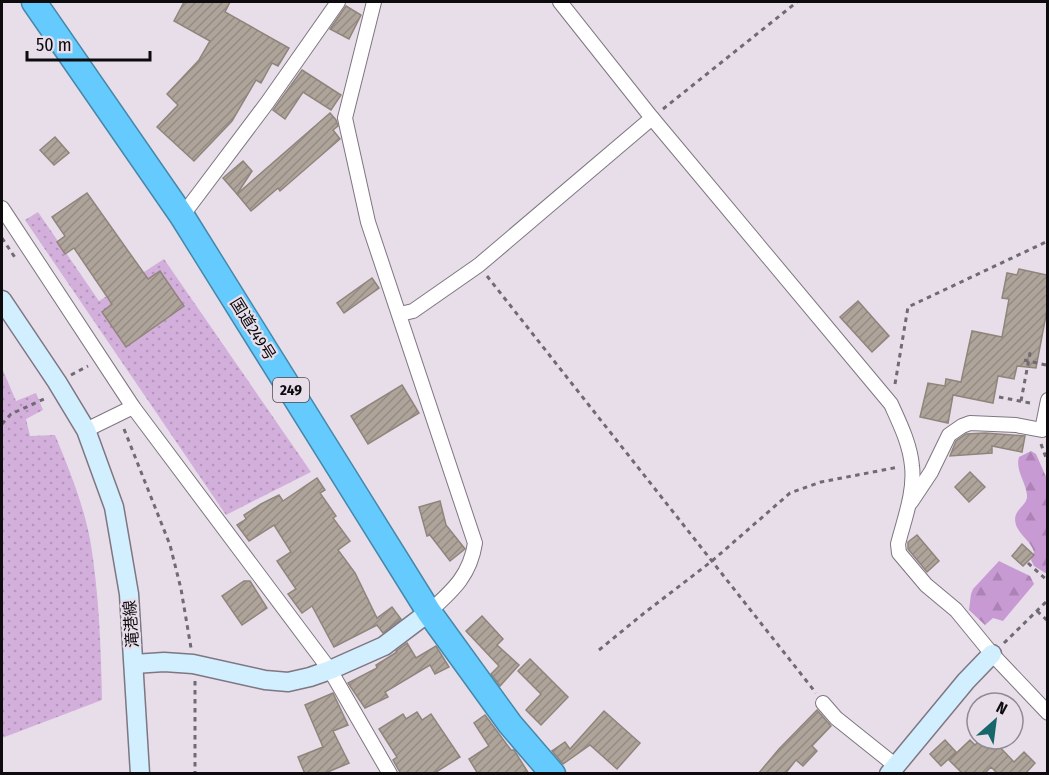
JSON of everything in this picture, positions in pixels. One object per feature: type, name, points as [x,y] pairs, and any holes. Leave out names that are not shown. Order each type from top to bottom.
[{"type":"highway","name":"国道249号","points":[[34,2],[182,216],[429,612],[510,724],[553,774]]},
{"type":"main road","name":"滝港線","points":[[2,300],[86,430],[114,507],[129,594],[134,664],[164,662],[193,664],[265,680],[288,682],[330,670],[384,646],[429,612]]},
{"type":"main road","points":[[893,770],[966,681],[992,654]]},
{"type":"main road","points":[[134,664],[140,774]]},
{"type":"street","points":[[182,216],[267,103],[338,2]]},
{"type":"street","points":[[374,2],[345,118],[368,222],[475,543],[473,556],[459,584],[429,612]]},
{"type":"street","points":[[560,2],[652,118],[891,404],[904,434],[912,465],[912,487],[898,544],[899,553],[926,585],[956,610],[992,654],[1047,713]]},
{"type":"street","points":[[400,315],[413,311],[479,266],[652,118]]},
{"type":"street","points":[[2,208],[133,407],[330,670],[390,774]]},
{"type":"street","points":[[907,509],[931,472],[949,435],[970,423],[1016,425],[1042,430],[1047,400]]},
{"type":"street","points":[[86,430],[133,407]]},
{"type":"street","points":[[823,703],[836,718],[893,770]]},
{"type":"path","points":[[652,118],[797,2]]},
{"type":"path","points":[[891,404],[908,307],[1047,241]]},
{"type":"path","points":[[479,266],[823,703]]},
{"type":"path","points":[[1021,401],[1026,361],[1031,348]]},
{"type":"path","points":[[1026,361],[1046,365]]},
{"type":"path","points":[[69,375],[88,366]]},
{"type":"path","points":[[999,397],[1030,403]]},
{"type":"path","points":[[2,424],[11,414],[44,399]]},
{"type":"path","points":[[1042,430],[1041,442],[1047,464]]},
{"type":"path","points":[[126,433],[170,545],[181,589],[191,646]]},
{"type":"path","points":[[599,650],[712,561],[790,493],[821,482],[912,465]]},
{"type":"path","points":[[1028,563],[1047,581]]},
{"type":"path","points":[[992,654],[1047,600]]},
{"type":"path","points":[[1037,611],[1047,621]]},
{"type":"path","points":[[195,682],[195,774]]},
{"type":"green space","points":[[1031,451],[1036,454],[1047,479],[1047,574],[1034,566],[1031,560],[1033,548],[1018,529],[1015,520],[1027,499],[1018,467],[1019,457]]},
{"type":"green space","points":[[999,561],[1030,576],[1034,584],[1003,621],[993,618],[985,625],[969,610],[971,594]]},
{"type":"shaded area","points":[[38,212],[99,301],[164,259],[311,472],[226,515],[25,220]]},
{"type":"shaded area","points":[[2,368],[16,401],[36,393],[43,410],[26,419],[30,436],[55,435],[84,512],[96,579],[102,700],[2,738]]},
{"type":"building","points":[[184,2],[230,2],[225,12],[289,48],[278,66],[272,63],[261,83],[256,80],[232,121],[194,161],[157,127],[178,105],[167,94],[199,60],[210,41],[174,21]]},
{"type":"building","points":[[346,6],[361,15],[349,39],[330,29]]},
{"type":"building","points":[[302,70],[341,95],[331,110],[303,92],[285,119],[273,110]]},
{"type":"building","points":[[330,113],[338,126],[333,130],[340,139],[280,191],[278,188],[251,211],[237,194]]},
{"type":"building","points":[[55,137],[69,153],[54,165],[40,150]]},
{"type":"building","points":[[243,161],[252,171],[237,194],[223,178]]},
{"type":"building","points":[[87,193],[148,279],[160,271],[184,306],[126,347],[102,312],[112,304],[74,248],[65,254],[57,242],[65,236],[52,217]]},
{"type":"building","points":[[1019,269],[1047,275],[1047,310],[1036,368],[1017,366],[1014,379],[998,376],[993,403],[953,395],[948,423],[920,417],[928,383],[945,386],[946,379],[961,382],[972,331],[1002,337],[1009,299],[1002,298],[1007,273],[1017,275]]},
{"type":"building","points":[[372,278],[379,288],[344,313],[337,303]]},
{"type":"building","points":[[858,301],[889,336],[872,352],[840,317]]},
{"type":"building","points":[[402,385],[419,413],[368,444],[351,416]]},
{"type":"building","points":[[966,434],[1025,436],[1022,452],[992,446],[992,453],[950,456],[956,441]]},
{"type":"building","points":[[970,472],[985,487],[969,502],[955,487]]},
{"type":"building","points":[[317,478],[325,490],[320,493],[336,516],[333,518],[350,541],[338,550],[355,573],[377,618],[392,607],[401,619],[383,633],[377,625],[334,647],[312,606],[302,613],[288,594],[296,589],[277,561],[291,552],[274,525],[249,541],[237,525],[246,519],[244,515],[261,504],[279,495],[283,501]]},
{"type":"building","points":[[440,501],[446,525],[465,549],[450,561],[430,535],[427,536],[419,507]]},
{"type":"building","points":[[917,535],[939,561],[927,572],[908,549],[908,542]]},
{"type":"building","points":[[1022,544],[1034,555],[1023,566],[1012,556]]},
{"type":"building","points":[[244,581],[250,581],[267,608],[242,625],[222,596]]},
{"type":"building","points":[[482,616],[503,639],[497,645],[519,665],[500,686],[491,674],[499,666],[466,631]]},
{"type":"building","points":[[407,643],[416,658],[436,646],[449,667],[435,674],[430,665],[385,692],[388,697],[365,708],[348,683],[377,668],[376,665]]},
{"type":"building","points":[[530,659],[568,697],[541,725],[526,710],[541,694],[518,671]]},
{"type":"building","points":[[333,693],[348,725],[333,731],[349,763],[323,774],[305,774],[298,757],[323,747],[305,705]]},
{"type":"building","points":[[817,710],[831,726],[812,746],[817,751],[803,766],[796,760],[785,774],[758,774],[779,749]]},
{"type":"building","points":[[604,711],[640,743],[617,769],[590,745],[563,764],[552,751],[565,742],[570,749]]},
{"type":"building","points":[[417,712],[422,720],[431,714],[460,757],[433,774],[401,774],[393,760],[397,757],[379,729],[403,714],[406,719]]},
{"type":"building","points":[[485,715],[511,750],[514,750],[529,774],[478,774],[469,759],[489,746],[474,723]]},
{"type":"building","points":[[945,740],[956,752],[941,766],[930,754]]},
{"type":"building","points":[[965,745],[965,751],[1003,751],[1014,762],[1024,752],[1035,763],[1025,774],[998,774],[991,767],[984,774],[963,774],[949,760]]}]
